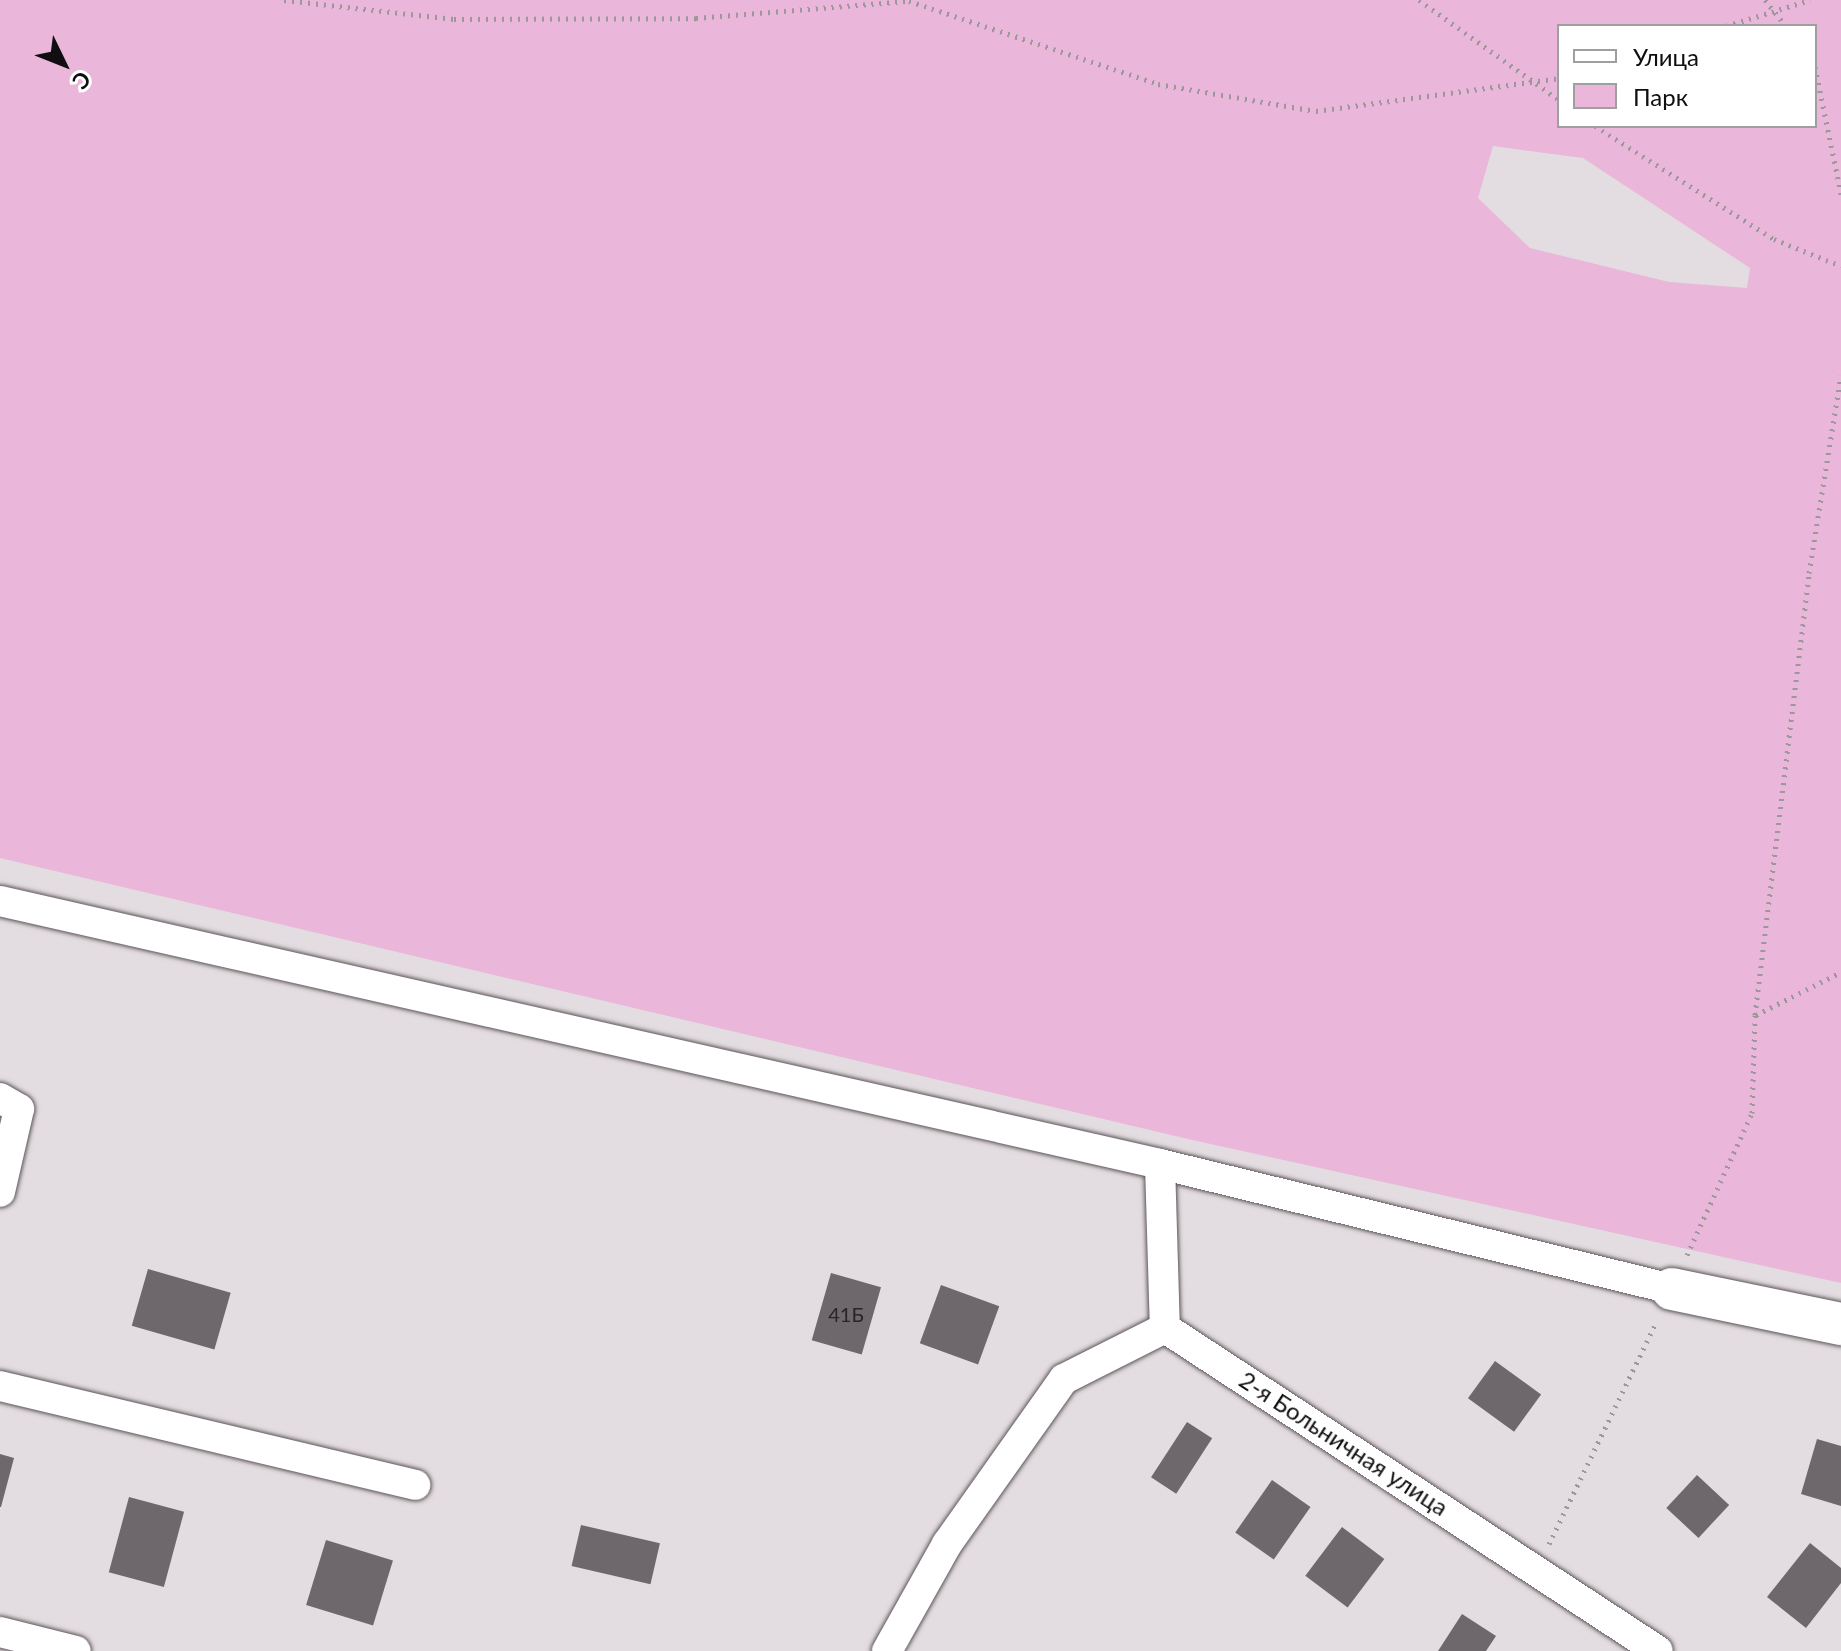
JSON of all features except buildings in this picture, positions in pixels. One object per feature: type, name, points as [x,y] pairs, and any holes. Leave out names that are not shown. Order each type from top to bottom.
[{"type":"street","points":[[0,901],[1160,1164],[1672,1289],[1841,1324]]},
{"type":"street","points":[[0,1098],[19,1109],[0,1192]]},
{"type":"street","points":[[887,1651],[947,1544],[1064,1379],[1165,1328],[1160,1164]]},
{"type":"street","name":"2-я Больничная улица","points":[[1165,1328],[1538,1568],[1658,1651]]},
{"type":"street","points":[[0,1386],[415,1485]]},
{"type":"street","points":[[0,1632],[76,1651]]},
{"type":"path","points":[[284,0],[454,19],[696,18],[909,1],[1158,84],[1316,111],[1538,85],[1557,79]]},
{"type":"path","points":[[1419,0],[1557,99]]},
{"type":"path","points":[[1765,0],[1784,24]]},
{"type":"path","points":[[1733,24],[1810,0]]},
{"type":"path","points":[[1817,77],[1841,194]]},
{"type":"path","points":[[1598,128],[1774,239],[1841,266]]},
{"type":"path","points":[[1538,1568],[1672,1289],[1752,1113],[1755,1015],[1809,573],[1841,376]]},
{"type":"path","points":[[1755,1015],[1841,972]]},
{"type":"green space","points":[[0,0],[1841,0],[1841,1283],[1188,1139],[0,858]],"holes":[[[1493,146],[1583,158],[1750,268],[1747,288],[1669,282],[1530,248],[1478,198]]]}]
